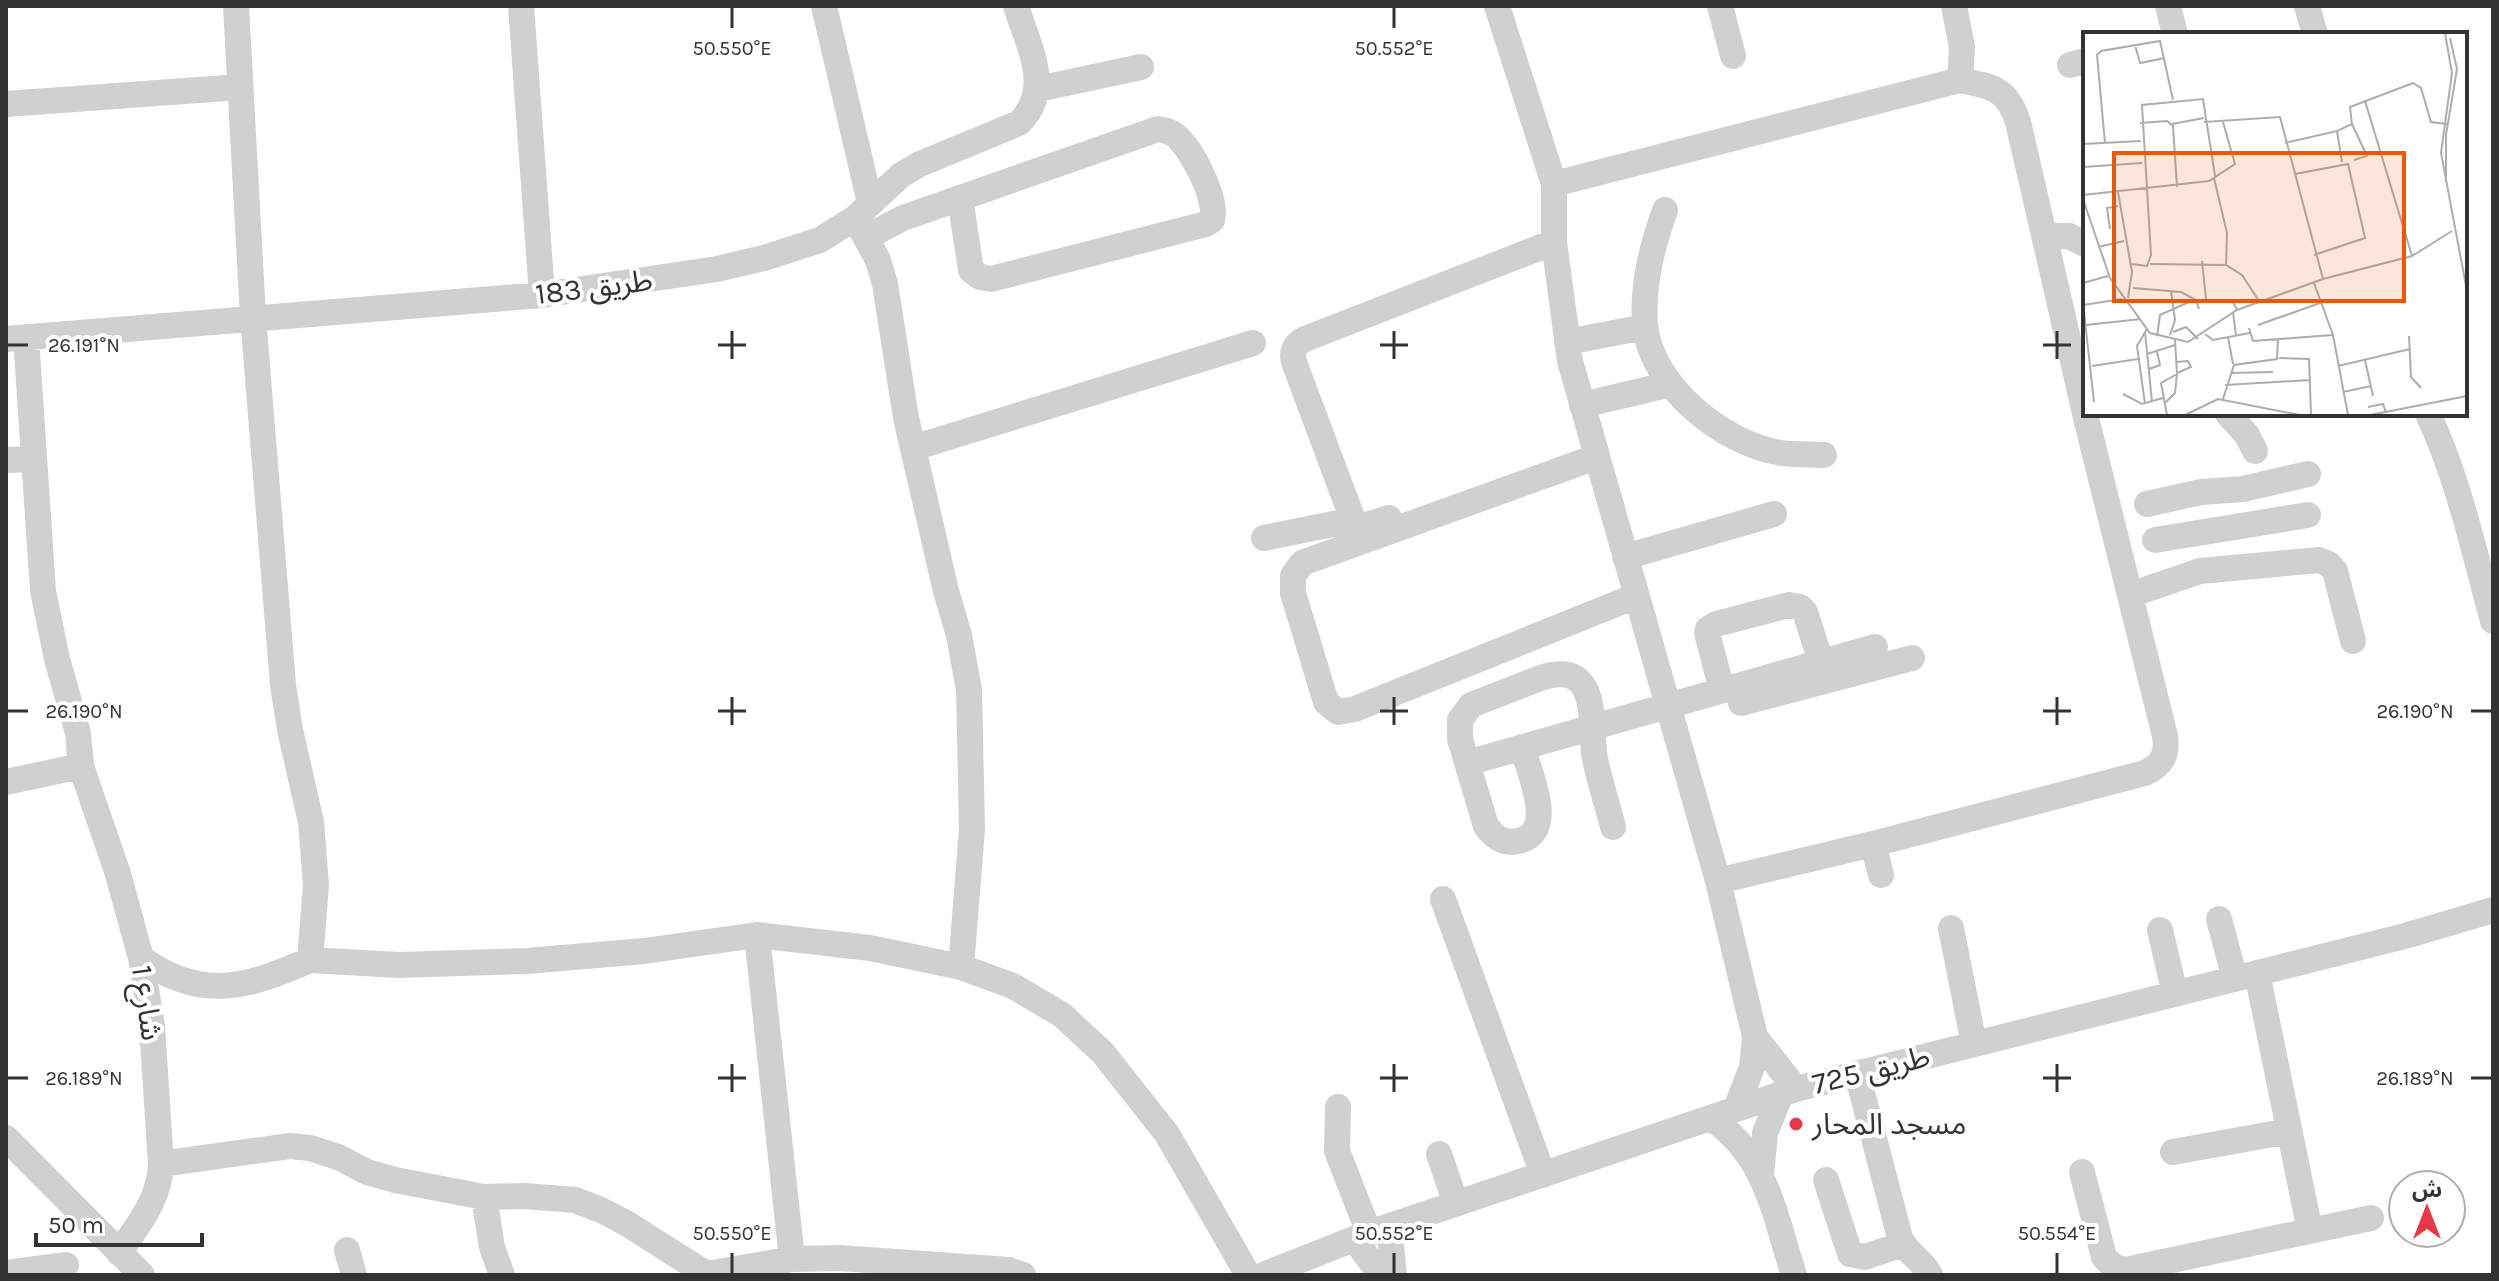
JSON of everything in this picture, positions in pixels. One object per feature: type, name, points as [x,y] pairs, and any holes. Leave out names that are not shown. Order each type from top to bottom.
[{"type":"street","points":[[236,6],[253,317],[283,685],[311,822],[316,885],[310,960]]},
{"type":"street","points":[[521,6],[542,295]]},
{"type":"street","points":[[824,6],[864,219],[885,284],[899,381],[969,690],[972,829],[961,967]]},
{"type":"street","points":[[1016,6],[1038,89],[1141,67]]},
{"type":"street","points":[[1497,6],[1554,184],[1554,242],[1567,342],[1582,405],[1718,881],[1755,1037],[1789,1091],[1765,1133],[1761,1175]]},
{"type":"street","points":[[1720,6],[1733,56]]},
{"type":"street","points":[[1954,6],[1962,47],[1960,80]]},
{"type":"street","points":[[2168,6],[2174,32]]},
{"type":"street","points":[[2307,6],[2314,32]]},
{"type":"street","points":[[1554,184],[1960,80],[1994,87],[2011,101],[2083,404]]},
{"type":"street","points":[[6,104],[240,87]]},
{"type":"street","name":"طريق 183","points":[[16,338],[542,295],[651,280],[764,258],[820,240],[864,219],[901,175],[920,164],[1019,123],[1030,112],[1038,89]]},
{"type":"street","points":[[864,219],[903,218],[960,198],[1158,129],[1168,131],[1182,143],[1212,196],[1214,213],[1212,220],[1206,224],[991,279],[980,277],[971,270],[960,198]]},
{"type":"street","points":[[1665,210],[1652,247],[1646,286],[1645,327],[1655,356],[1671,384],[1701,416],[1738,440],[1780,453],[1824,455]]},
{"type":"street","points":[[2044,236],[2069,236],[2083,243]]},
{"type":"street","points":[[1554,242],[1305,339],[1296,346],[1294,362],[1353,520],[1360,525],[1372,524],[1594,449]]},
{"type":"street","points":[[1567,342],[1645,327]]},
{"type":"street","name":"شارع 1","points":[[16,338],[34,459],[43,591],[54,647],[78,733],[81,766],[118,874],[141,958],[152,1026],[160,1184],[126,1265]]},
{"type":"street","points":[[913,448],[1253,343]]},
{"type":"street","points":[[1582,405],[1671,384]]},
{"type":"street","points":[[1718,881],[1873,844],[2156,768],[2164,759],[2167,748],[2086,416]]},
{"type":"street","points":[[2230,416],[2247,435],[2255,451]]},
{"type":"street","points":[[2429,416],[2444,447],[2493,621]]},
{"type":"street","points":[[1594,449],[1302,563],[1293,576],[1293,593],[1326,702],[1338,712],[1355,709],[1636,596]]},
{"type":"street","points":[[6,460],[34,459]]},
{"type":"street","points":[[2147,504],[2308,474]]},
{"type":"street","points":[[2239,489],[2240,567]]},
{"type":"street","points":[[1625,557],[1774,514]]},
{"type":"street","points":[[2155,540],[2308,515]]},
{"type":"street","points":[[1264,538],[1353,520]]},
{"type":"street","points":[[2130,595],[2190,574],[2309,561],[2329,564],[2337,576],[2353,641]]},
{"type":"street","points":[[1722,690],[1707,633],[1716,624],[1797,605],[1805,612],[1821,662]]},
{"type":"street","points":[[1670,713],[1722,690],[1875,647]]},
{"type":"street","points":[[1467,763],[1594,726],[1670,713],[1912,658]]},
{"type":"street","points":[[1522,747],[1540,811],[1534,832],[1514,843],[1493,835],[1486,826],[1458,729],[1464,711],[1479,700],[1543,677],[1565,675],[1583,686],[1592,706],[1596,761],[1613,827]]},
{"type":"street","points":[[6,782],[81,766]]},
{"type":"street","points":[[1873,844],[1881,875]]},
{"type":"street","points":[[1443,899],[1543,1175]]},
{"type":"street","name":"طريق 725","points":[[1263,1275],[1371,1233],[1789,1091],[2405,936],[2493,910]]},
{"type":"street","points":[[2219,919],[2246,976],[2289,1131],[2310,1231]]},
{"type":"street","points":[[1951,928],[1974,1044]]},
{"type":"street","points":[[2160,930],[2175,994]]},
{"type":"street","points":[[757,935],[792,1259]]},
{"type":"street","points":[[141,958],[177,980],[197,986],[218,987],[258,980],[310,960],[399,965],[527,961],[644,951],[757,935],[870,948],[961,967],[1013,986],[1062,1015],[1103,1053],[1167,1134],[1248,1275]]},
{"type":"street","points":[[1755,1037],[1752,1067],[1724,1113],[1761,1175],[1794,1275]]},
{"type":"street","points":[[1857,1073],[1903,1244],[1924,1264],[1930,1275]]},
{"type":"street","points":[[1338,1107],[1337,1151],[1341,1167],[1394,1275]]},
{"type":"street","points":[[2173,1152],[2289,1131]]},
{"type":"street","points":[[6,1138],[126,1265]]},
{"type":"street","points":[[161,1164],[271,1147],[300,1147],[338,1157],[367,1172],[395,1180],[484,1197],[575,1200],[626,1223],[706,1275],[792,1259],[888,1260],[1009,1270],[1023,1275]]},
{"type":"street","points":[[1439,1154],[1456,1204]]},
{"type":"street","points":[[2082,1172],[2104,1257],[2113,1266],[2125,1270],[2371,1218]]},
{"type":"street","points":[[1826,1180],[1850,1254],[1865,1257],[1903,1244]]},
{"type":"street","points":[[484,1197],[492,1247],[502,1275]]},
{"type":"street","points":[[1371,1233],[1381,1275]]},
{"type":"street","points":[[6,1273],[66,1265]]},
{"type":"place","name":"مسجد المحار","points":[[1796,1124]]}]
